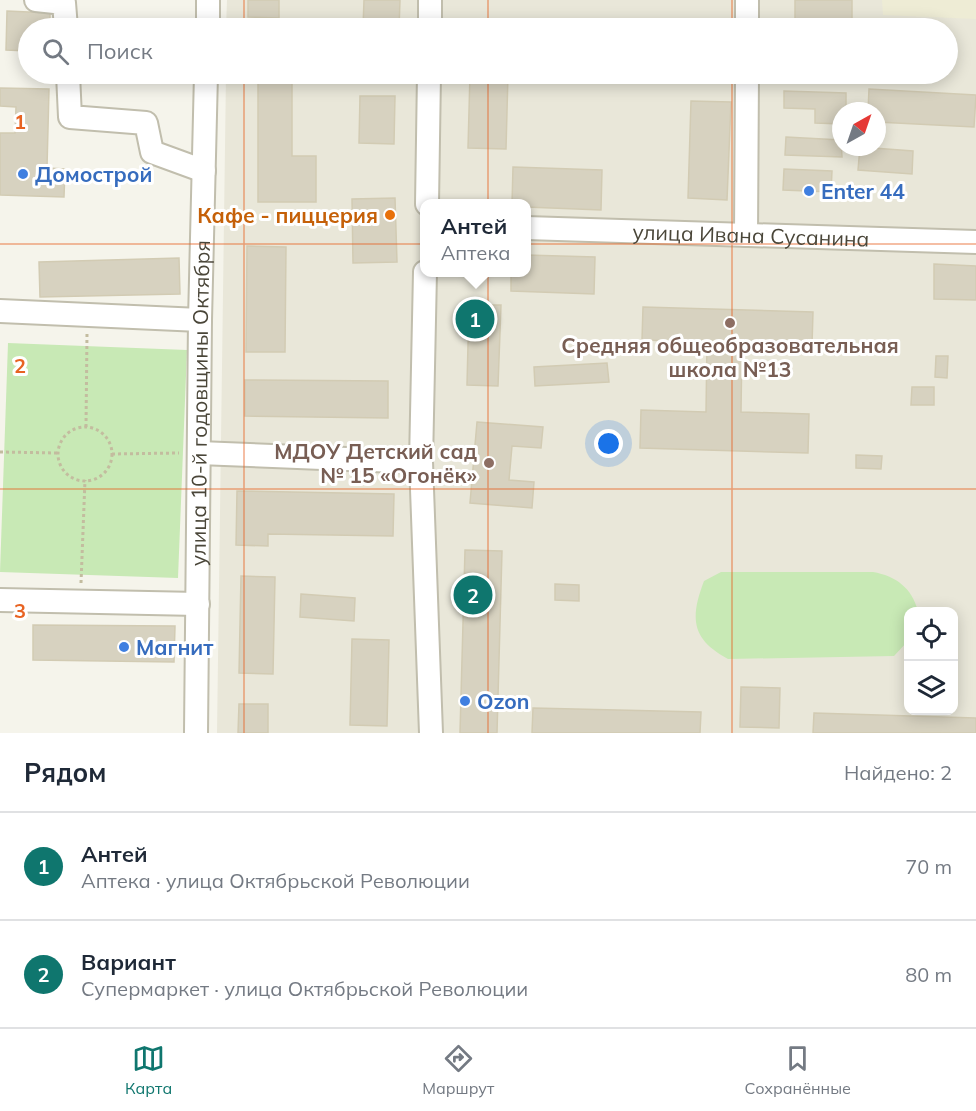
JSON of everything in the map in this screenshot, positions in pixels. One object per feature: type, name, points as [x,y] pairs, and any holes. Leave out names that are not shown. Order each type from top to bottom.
[{"type":"street","points":[[36,0],[64,3],[65,18]]},
{"type":"street","points":[[207,18],[208,0]]},
{"type":"street","points":[[430,0],[430,18]]},
{"type":"street","points":[[747,0],[747,18]]},
{"type":"street","points":[[68,84],[70,117],[146,123],[152,152],[204,171]]},
{"type":"street","name":"улица 10-й годовщины Октября","points":[[196,733],[200,320],[206,84]]},
{"type":"street","points":[[427,199],[429,84]]},
{"type":"street","points":[[746,235],[747,84]]},
{"type":"street","name":"улица Ивана Сусанина","points":[[531,228],[976,242]]},
{"type":"street","points":[[425,277],[421,462],[430,733]]},
{"type":"street","points":[[0,311],[200,320]]},
{"type":"street","points":[[199,453],[421,462]]},
{"type":"street","points":[[0,600],[198,604]]},
{"type":"path","points":[[86,427],[87,315]]},
{"type":"path","points":[[86,427],[96,429],[105,435],[112,454],[110,464],[104,473],[85,480],[74,478],[66,472],[60,463],[58,453],[66,434],[86,427]]},
{"type":"path","points":[[0,452],[58,453]]},
{"type":"path","points":[[112,454],[199,453]]},
{"type":"path","points":[[80,601],[85,480]]},
{"type":"shaded area","points":[[227,0],[976,0],[976,733],[217,733],[226,84],[958,84],[958,18],[226,18]]},
{"type":"shaded area","points":[[882,0],[976,0],[976,19],[883,15]]},
{"type":"green space","points":[[8,343],[187,350],[178,578],[0,572]]},
{"type":"green space","points":[[721,572],[873,572],[902,584],[912,596],[916,607],[904,607],[904,645],[894,656],[728,659],[707,644],[697,626],[697,606],[704,581]]},
{"type":"building","points":[[248,0],[279,0],[279,18],[248,17]]},
{"type":"building","points":[[364,0],[400,0],[399,18],[363,18]]},
{"type":"building","points":[[795,0],[852,0],[852,18],[795,18]]},
{"type":"building","points":[[7,11],[50,13],[50,18],[18,18],[18,51],[6,50]]},
{"type":"building","points":[[258,84],[292,84],[292,156],[316,156],[316,202],[258,202]]},
{"type":"building","points":[[470,84],[508,84],[506,149],[468,148]]},
{"type":"building","points":[[0,88],[49,89],[47,168],[65,169],[64,197],[0,195],[0,133],[15,133],[16,107],[0,106]]},
{"type":"building","points":[[869,89],[976,95],[974,127],[886,122],[886,102],[868,102]]},
{"type":"building","points":[[784,91],[846,93],[846,102],[832,102],[832,124],[815,123],[815,109],[784,108]]},
{"type":"building","points":[[360,96],[395,96],[394,144],[359,143]]},
{"type":"building","points":[[691,101],[731,102],[727,200],[688,198]]},
{"type":"building","points":[[786,137],[832,140],[832,156],[842,157],[785,155]]},
{"type":"building","points":[[886,149],[913,151],[912,174],[858,170],[859,156],[886,156]]},
{"type":"building","points":[[513,167],[602,170],[601,210],[531,207],[531,199],[512,199]]},
{"type":"building","points":[[784,169],[832,171],[831,192],[783,190]]},
{"type":"building","points":[[395,198],[397,262],[353,263],[352,199]]},
{"type":"building","points":[[247,246],[286,247],[285,352],[246,352]]},
{"type":"building","points":[[531,255],[595,257],[594,294],[511,291],[511,277],[531,277]]},
{"type":"building","points":[[179,258],[180,294],[40,297],[39,262]]},
{"type":"building","points":[[934,264],[976,266],[976,300],[934,299]]},
{"type":"building","points":[[469,305],[501,305],[498,386],[467,385]]},
{"type":"building","points":[[643,307],[813,312],[812,345],[742,343],[741,412],[809,414],[808,453],[640,448],[641,410],[706,412],[707,342],[642,340]]},
{"type":"building","points":[[936,356],[948,356],[947,378],[935,377]]},
{"type":"building","points":[[607,363],[609,382],[535,386],[534,367]]},
{"type":"building","points":[[245,380],[388,381],[388,418],[245,416]]},
{"type":"building","points":[[912,387],[934,387],[934,405],[911,405]]},
{"type":"building","points":[[477,422],[543,427],[541,448],[512,446],[509,480],[534,482],[532,508],[470,503]]},
{"type":"building","points":[[856,455],[882,456],[881,469],[856,468]]},
{"type":"building","points":[[237,491],[394,494],[393,536],[268,534],[268,546],[236,545]]},
{"type":"building","points":[[465,550],[502,551],[497,733],[460,733]]},
{"type":"building","points":[[241,576],[275,577],[273,674],[239,673]]},
{"type":"building","points":[[555,584],[579,585],[579,601],[555,600]]},
{"type":"building","points":[[301,594],[355,598],[354,621],[300,617]]},
{"type":"building","points":[[33,625],[175,626],[174,662],[33,660]]},
{"type":"building","points":[[352,639],[389,640],[387,726],[350,725]]},
{"type":"building","points":[[741,687],[780,688],[779,728],[740,727]]},
{"type":"building","points":[[239,704],[268,704],[268,733],[238,733]]},
{"type":"building","points":[[533,708],[701,712],[700,733],[532,733]]},
{"type":"building","points":[[814,713],[976,718],[976,733],[813,733]]},
{"type":"place","name":"Домострой","points":[[23,174]]},
{"type":"place","name":"Enter 44","points":[[809,191]]},
{"type":"place","name":"Кафе - пиццерия","points":[[390,215]]},
{"type":"place","name":"Антей","points":[[475,319]]},
{"type":"place","name":"Средняя общеобразовательная школа №13","points":[[730,323]]},
{"type":"place","name":"МДОУ Детский сад № 15 «Огонёк»","points":[[489,463]]},
{"type":"place","name":"Вариант","points":[[473,595]]},
{"type":"place","name":"Магнит","points":[[124,647]]},
{"type":"place","name":"Ozon","points":[[465,701]]}]
